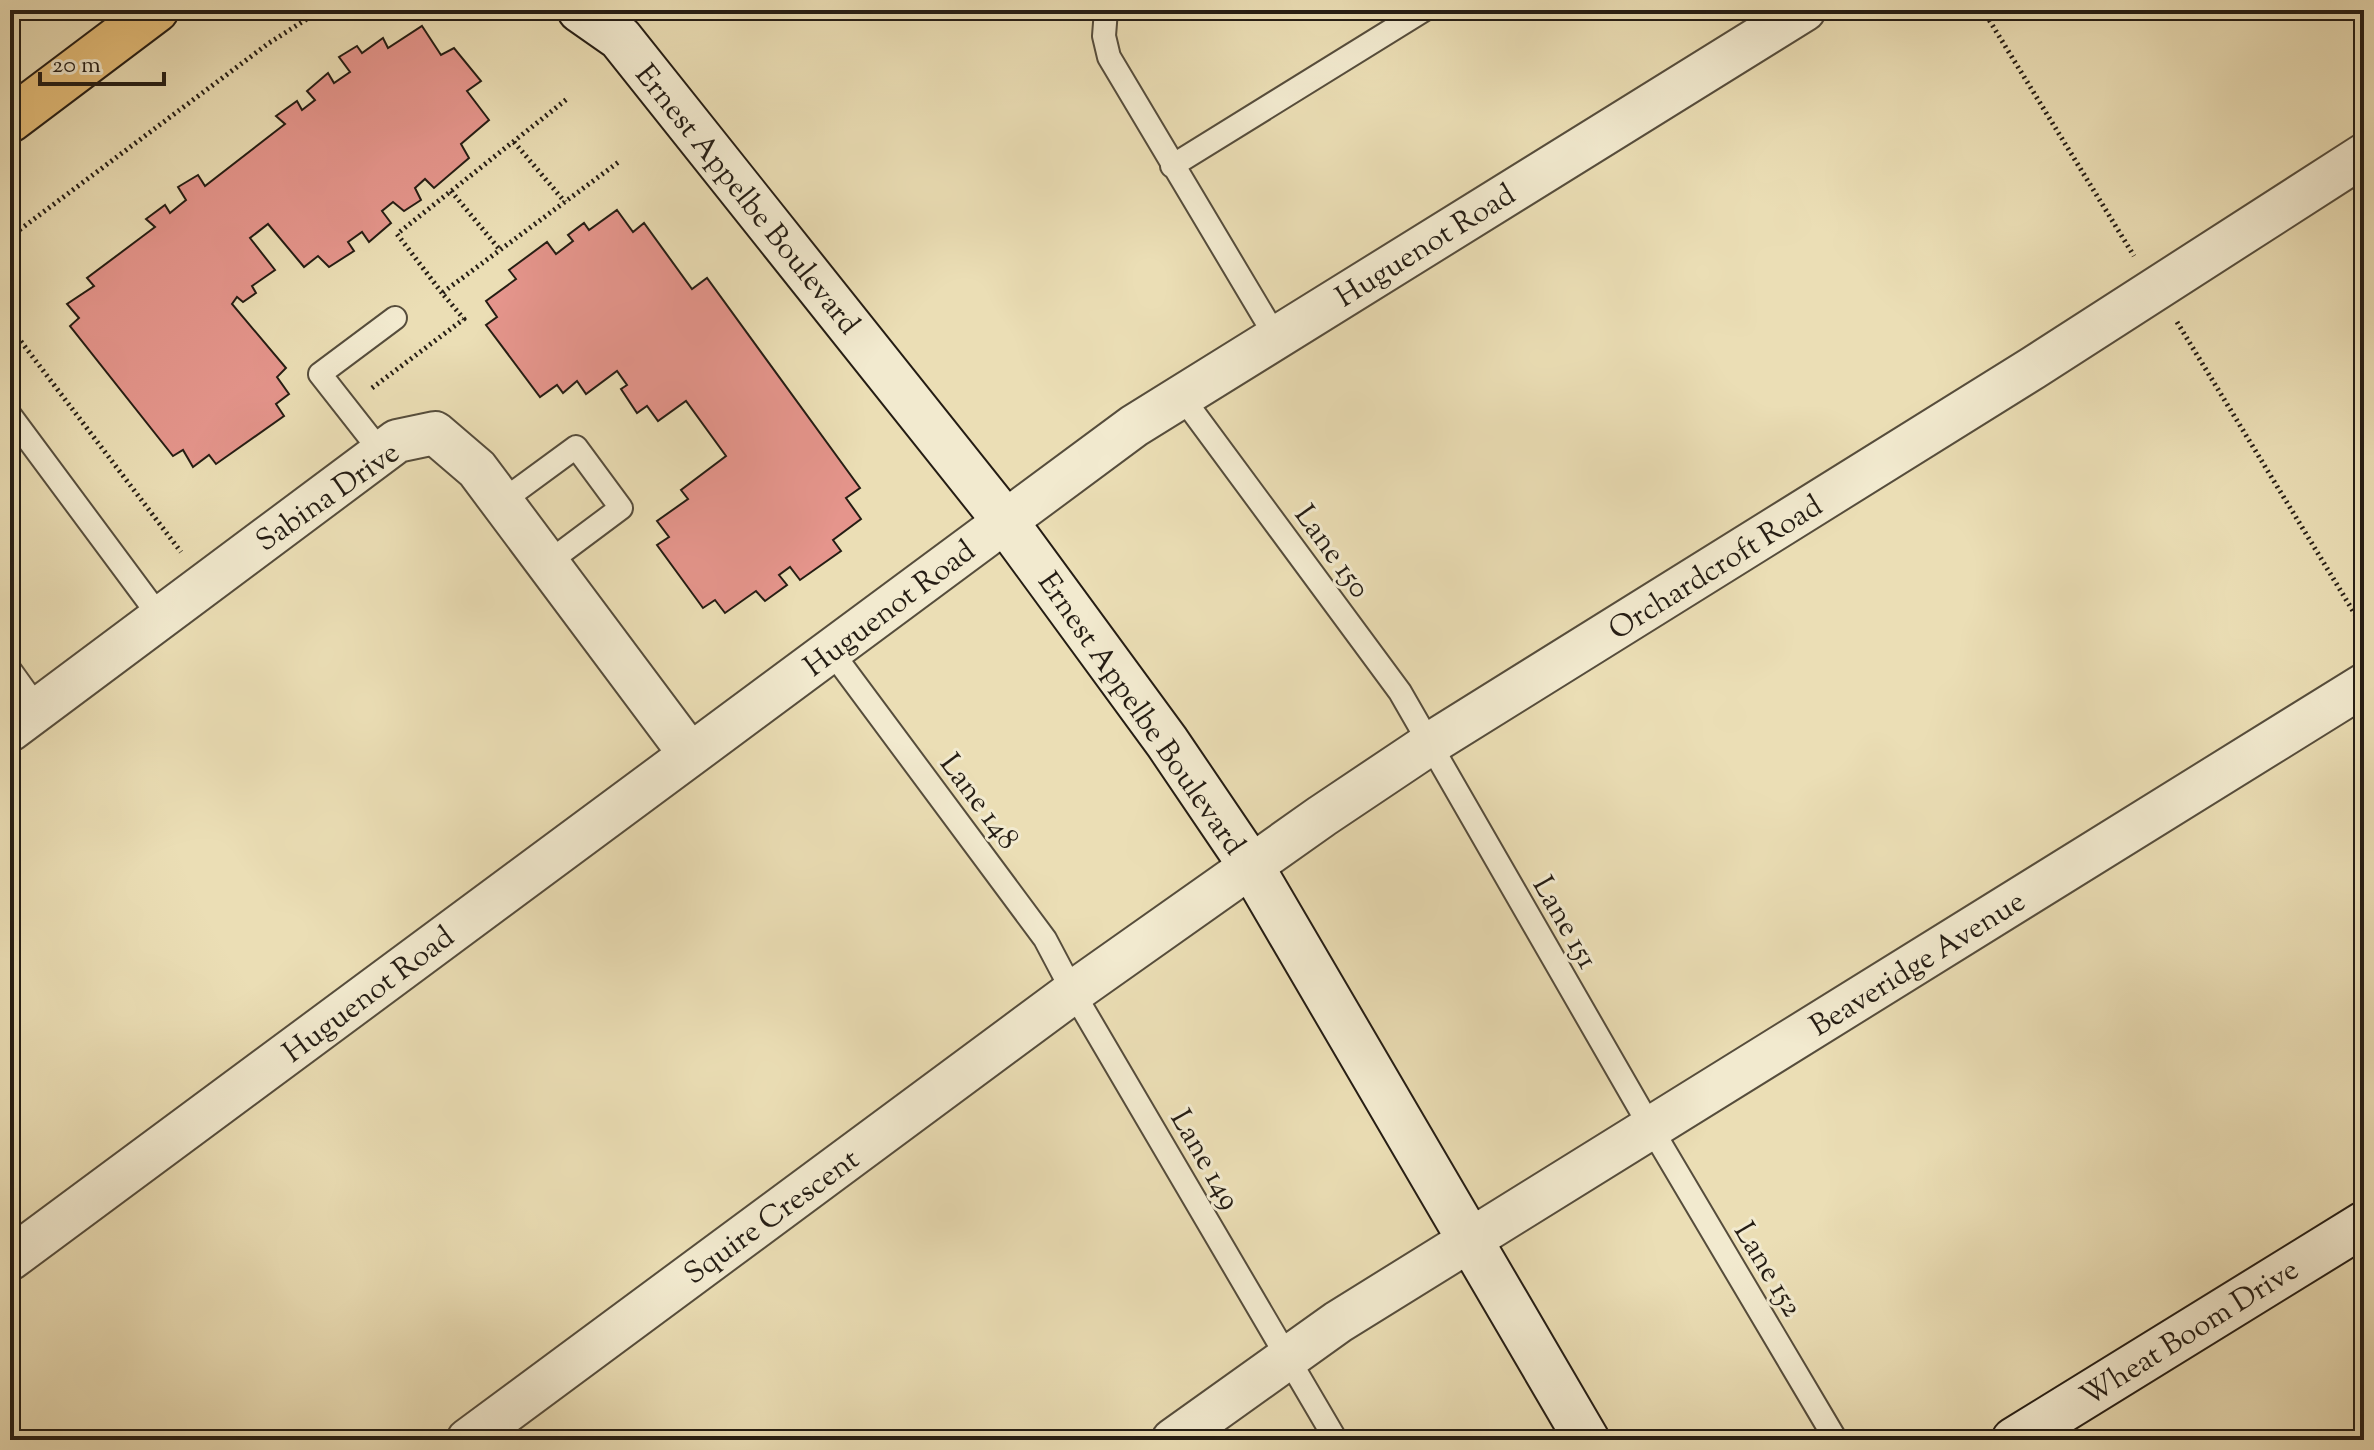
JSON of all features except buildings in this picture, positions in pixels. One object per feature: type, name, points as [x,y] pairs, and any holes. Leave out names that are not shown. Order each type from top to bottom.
[{"type":"main road","points":[[10,120],[156,10]]},
{"type":"street","name":"Ernest Appelbe Boulevard","points":[[580,10],[618,24],[1005,521],[1167,742],[1251,866],[1587,1440]]},
{"type":"street","name":"Huguenot Road","points":[[10,1259],[1122,435],[1795,12]]},
{"type":"street","name":"Orchardcroft Road","points":[[1073,992],[1428,745],[1981,401],[2364,155]]},
{"type":"street","name":"Sabina Drive","points":[[24,719],[397,441],[435,433],[477,469],[690,754]]},
{"type":"street","name":"Beaveridge Avenue","points":[[1469,1240],[2364,685]]},
{"type":"street","name":"Squire Crescent","points":[[478,1437],[1073,992]]},
{"type":"street","name":"Wheat Boom Drive","points":[[2014,1440],[2364,1224]]},
{"type":"street","points":[[1173,1440],[1286,1357],[1469,1240]]},
{"type":"lane","points":[[1106,10],[1104,36],[1109,57],[1276,337]]},
{"type":"lane","points":[[1172,166],[1424,10]]},
{"type":"lane","points":[[382,453],[320,374],[395,318]]},
{"type":"lane","name":"Lane 150","points":[[1182,397],[1400,692],[1428,745]]},
{"type":"lane","points":[[10,415],[160,617]]},
{"type":"lane","points":[[501,502],[576,447],[621,508],[546,564]]},
{"type":"lane","name":"Lane 148","points":[[831,651],[1045,939],[1073,992]]},
{"type":"lane","points":[[10,670],[24,719]]},
{"type":"lane","name":"Lane 151","points":[[1428,745],[1651,1128]]},
{"type":"lane","name":"Lane 149","points":[[1073,992],[1336,1440]]},
{"type":"lane","name":"Lane 152","points":[[1651,1128],[1836,1440]]},
{"type":"path","points":[[10,237],[269,43],[321,10]]},
{"type":"path","points":[[1983,10],[2137,260]]},
{"type":"path","points":[[375,397],[371,387],[464,319],[397,234],[567,99]]},
{"type":"path","points":[[514,142],[565,202]]},
{"type":"path","points":[[442,293],[620,161]]},
{"type":"path","points":[[451,191],[500,250]]},
{"type":"path","points":[[2175,319],[2364,629]]},
{"type":"path","points":[[10,327],[181,552]]}]
